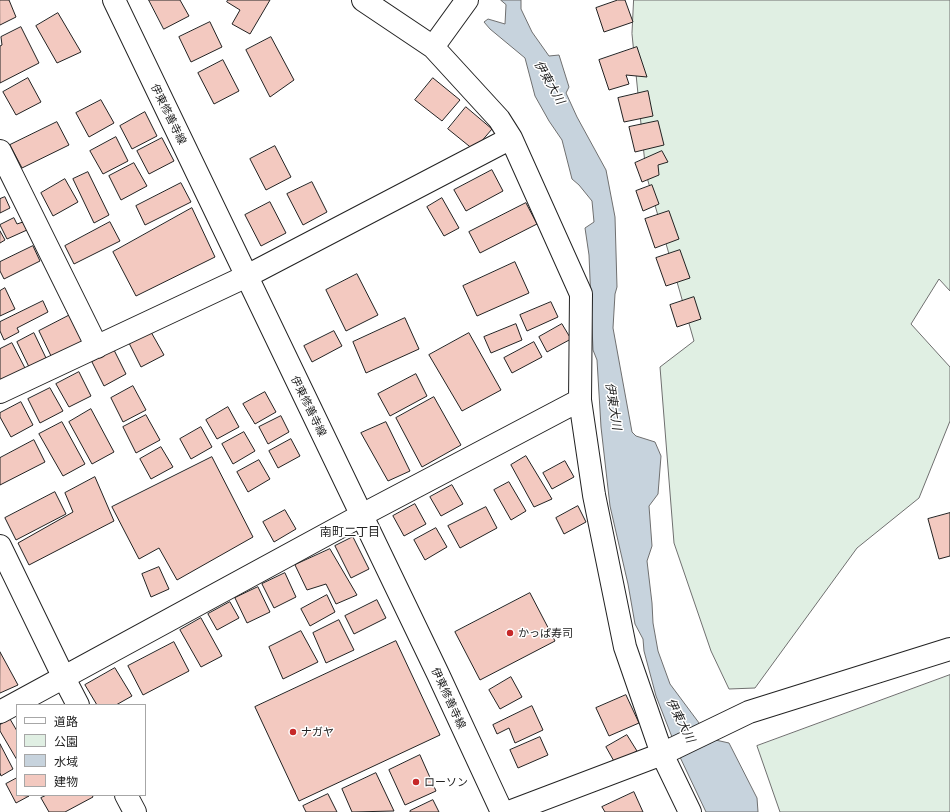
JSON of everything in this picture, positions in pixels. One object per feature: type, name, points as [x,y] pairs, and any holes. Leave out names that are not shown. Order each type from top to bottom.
[{"type":"street","name":"伊東修善寺線","points":[[114,0],[362,515],[502,812]]},
{"type":"street","points":[[362,0],[433,47],[499,119],[510,138],[581,294],[580,400],[594,495],[625,647],[662,754],[690,812]]},
{"type":"street","points":[[433,47],[467,0]]},
{"type":"street","points":[[0,392],[247,276],[510,138]]},
{"type":"street","points":[[0,151],[97,347]]},
{"type":"street","points":[[0,712],[362,515],[580,400]]},
{"type":"street","points":[[0,546],[77,704]]},
{"type":"street","points":[[509,812],[662,754],[749,712],[950,649]]},
{"type":"street","points":[[127,796],[135,812]]},
{"type":"green space","points":[[634,0],[950,0],[950,291],[939,279],[911,324],[950,367],[950,421],[919,498],[857,548],[755,688],[729,689],[711,651],[674,543],[660,367],[694,341],[646,174],[632,34]]},
{"type":"green space","points":[[950,675],[950,812],[780,812],[757,746]]},
{"type":"water","name":"伊東大川","points":[[501,0],[521,0],[521,9],[532,32],[549,56],[559,55],[569,87],[566,93],[577,117],[606,170],[615,217],[617,287],[615,294],[613,328],[632,432],[636,436],[655,442],[661,456],[658,494],[649,506],[652,546],[647,561],[653,623],[658,651],[670,684],[711,739],[729,743],[757,798],[758,812],[706,812],[679,755],[656,696],[644,651],[643,639],[635,624],[628,584],[610,506],[601,427],[597,360],[593,350],[589,255],[585,228],[594,222],[592,201],[572,179],[562,140],[535,96],[525,58],[490,29],[484,22],[488,19],[505,24],[506,5]]},
{"type":"building","points":[[0,0],[9,0],[16,17],[0,25]]},
{"type":"building","points":[[149,0],[180,0],[189,16],[164,29]]},
{"type":"building","points":[[228,0],[270,0],[250,34],[232,24],[240,10],[227,2]]},
{"type":"building","points":[[618,0],[625,0],[633,22],[604,32],[596,8]]},
{"type":"building","points":[[58,13],[81,52],[57,63],[36,26]]},
{"type":"building","points":[[210,22],[222,47],[191,62],[179,37]]},
{"type":"building","points":[[21,27],[39,63],[0,83],[1,37]]},
{"type":"building","points":[[271,37],[294,80],[270,97],[246,50]]},
{"type":"building","points":[[637,47],[647,77],[626,75],[629,84],[609,90],[599,60]]},
{"type":"building","points":[[223,60],[239,91],[214,104],[198,73]]},
{"type":"building","points":[[28,78],[41,102],[16,115],[3,92]]},
{"type":"building","points":[[433,78],[460,100],[442,121],[415,100]]},
{"type":"building","points":[[648,91],[653,116],[624,122],[618,98]]},
{"type":"building","points":[[101,100],[114,123],[89,137],[76,113]]},
{"type":"building","points":[[466,107],[492,129],[474,150],[448,129]]},
{"type":"building","points":[[145,112],[157,136],[132,149],[120,126]]},
{"type":"building","points":[[658,121],[664,145],[635,152],[629,127]]},
{"type":"building","points":[[57,122],[69,145],[22,168],[10,145]]},
{"type":"building","points":[[116,137],[128,161],[103,174],[90,151]]},
{"type":"building","points":[[162,138],[174,161],[149,174],[137,151]]},
{"type":"building","points":[[275,146],[291,177],[266,190],[250,159]]},
{"type":"building","points":[[662,151],[668,162],[658,165],[659,175],[642,182],[635,163]]},
{"type":"building","points":[[134,163],[147,186],[121,200],[109,176]]},
{"type":"building","points":[[492,170],[503,191],[466,211],[454,190]]},
{"type":"building","points":[[88,172],[109,215],[94,223],[73,179]]},
{"type":"building","points":[[65,179],[78,202],[53,216],[41,193]]},
{"type":"building","points":[[312,182],[327,212],[303,225],[287,194]]},
{"type":"building","points":[[181,183],[191,202],[145,225],[136,206]]},
{"type":"building","points":[[652,185],[659,204],[643,211],[636,191]]},
{"type":"building","points":[[5,197],[10,208],[0,213],[0,199]]},
{"type":"building","points":[[442,198],[459,228],[444,236],[427,207]]},
{"type":"building","points":[[270,202],[286,233],[261,246],[245,215]]},
{"type":"building","points":[[526,203],[537,224],[480,253],[469,232]]},
{"type":"building","points":[[192,208],[215,257],[136,296],[113,252]]},
{"type":"building","points":[[669,211],[679,239],[655,248],[645,219]]},
{"type":"building","points":[[14,218],[17,224],[23,222],[27,230],[7,239],[0,225]]},
{"type":"building","points":[[110,222],[120,241],[74,264],[65,246]]},
{"type":"building","points":[[0,231],[5,240],[0,243]]},
{"type":"building","points":[[33,246],[40,261],[4,279],[0,271],[0,262]]},
{"type":"building","points":[[680,250],[690,278],[666,286],[656,258]]},
{"type":"building","points":[[515,262],[529,293],[477,316],[463,286]]},
{"type":"building","points":[[357,274],[378,315],[346,331],[326,290]]},
{"type":"building","points":[[5,288],[15,309],[0,316],[0,291]]},
{"type":"building","points":[[694,297],[701,319],[677,327],[670,305]]},
{"type":"building","points":[[43,301],[48,312],[17,328],[19,332],[4,340],[0,331],[0,322]]},
{"type":"building","points":[[551,302],[558,317],[527,331],[520,315]]},
{"type":"building","points":[[70,315],[83,342],[52,358],[39,331]]},
{"type":"building","points":[[405,318],[419,349],[366,373],[353,342]]},
{"type":"building","points":[[516,324],[522,340],[491,353],[484,337]]},
{"type":"building","points":[[562,324],[571,339],[547,352],[539,337]]},
{"type":"building","points":[[334,331],[342,346],[312,362],[304,346]]},
{"type":"building","points":[[151,332],[164,355],[141,367],[129,343]]},
{"type":"building","points":[[34,333],[46,358],[29,367],[17,342]]},
{"type":"building","points":[[469,333],[501,390],[462,411],[429,355]]},
{"type":"building","points":[[534,342],[542,357],[512,373],[504,358]]},
{"type":"building","points":[[12,343],[26,370],[0,383],[0,349]]},
{"type":"building","points":[[114,350],[126,374],[104,386],[92,362]]},
{"type":"building","points":[[79,372],[91,396],[69,407],[56,384]]},
{"type":"building","points":[[416,374],[427,396],[390,416],[378,394]]},
{"type":"building","points":[[133,386],[146,410],[123,422],[111,398]]},
{"type":"building","points":[[50,388],[63,411],[40,423],[28,399]]},
{"type":"building","points":[[265,392],[276,412],[255,424],[243,404]]},
{"type":"building","points":[[434,397],[461,445],[422,467],[396,418]]},
{"type":"building","points":[[21,402],[33,425],[11,437],[0,417],[0,413]]},
{"type":"building","points":[[228,407],[239,427],[217,439],[206,420]]},
{"type":"building","points":[[91,409],[114,452],[92,464],[69,422]]},
{"type":"building","points":[[146,415],[160,440],[136,453],[123,427]]},
{"type":"building","points":[[281,416],[289,432],[268,444],[259,427]]},
{"type":"building","points":[[62,422],[85,464],[63,476],[39,434]]},
{"type":"building","points":[[386,422],[410,471],[388,481],[361,433]]},
{"type":"building","points":[[201,427],[212,447],[191,459],[180,439]]},
{"type":"building","points":[[244,432],[255,451],[233,464],[222,444]]},
{"type":"building","points":[[291,439],[300,456],[278,468],[269,451]]},
{"type":"building","points":[[34,440],[45,462],[0,485],[0,458]]},
{"type":"building","points":[[161,447],[173,467],[151,479],[140,459]]},
{"type":"building","points":[[526,456],[552,499],[534,507],[511,465]]},
{"type":"building","points":[[212,457],[253,537],[177,580],[159,548],[139,559],[112,507]]},
{"type":"building","points":[[259,460],[270,479],[248,492],[237,472]]},
{"type":"building","points":[[565,461],[574,477],[552,489],[543,473]]},
{"type":"building","points":[[95,477],[114,521],[29,565],[18,543],[73,512],[65,493]]},
{"type":"building","points":[[509,482],[526,511],[511,520],[494,490]]},
{"type":"building","points":[[452,485],[463,504],[441,516],[430,497]]},
{"type":"building","points":[[55,492],[66,514],[16,540],[5,518]]},
{"type":"building","points":[[415,504],[426,524],[404,536],[393,516]]},
{"type":"building","points":[[578,506],[586,522],[564,534],[556,518]]},
{"type":"building","points":[[486,507],[497,528],[460,548],[448,526]]},
{"type":"building","points":[[285,510],[296,529],[274,542],[263,522]]},
{"type":"building","points":[[950,513],[950,556],[939,559],[928,519]]},
{"type":"building","points":[[436,528],[447,547],[425,560],[414,540]]},
{"type":"building","points":[[353,537],[369,569],[351,578],[335,546]]},
{"type":"building","points":[[330,549],[357,595],[336,604],[326,584],[307,590],[295,565]]},
{"type":"building","points":[[159,567],[169,589],[151,597],[142,574]]},
{"type":"building","points":[[285,573],[296,597],[274,608],[262,584]]},
{"type":"building","points":[[258,587],[270,612],[247,623],[235,598]]},
{"type":"building","points":[[530,593],[555,641],[480,680],[455,632]]},
{"type":"building","points":[[327,595],[335,612],[310,626],[301,609]]},
{"type":"building","points":[[377,600],[386,618],[354,634],[345,616]]},
{"type":"building","points":[[230,602],[239,618],[217,630],[208,614]]},
{"type":"building","points":[[201,618],[222,656],[201,667],[180,630]]},
{"type":"building","points":[[339,620],[354,650],[326,663],[313,633]]},
{"type":"building","points":[[301,631],[318,662],[283,679],[269,647]]},
{"type":"building","points":[[396,641],[440,735],[299,801],[255,707]]},
{"type":"building","points":[[174,642],[189,671],[143,695],[128,666]]},
{"type":"building","points":[[0,652],[18,685],[0,693]]},
{"type":"building","points":[[115,668],[132,696],[118,704],[96,704],[85,685]]},
{"type":"building","points":[[511,677],[522,697],[500,709],[489,690]]},
{"type":"building","points":[[626,695],[639,723],[609,736],[596,708]]},
{"type":"building","points":[[532,706],[543,730],[515,743],[509,728],[497,734],[493,725]]},
{"type":"building","points":[[10,719],[16,729],[16,758],[0,731],[0,725]]},
{"type":"building","points":[[627,735],[637,751],[615,763],[606,747]]},
{"type":"building","points":[[540,737],[548,755],[518,768],[510,750]]},
{"type":"building","points":[[0,744],[13,769],[1,776],[0,773]]},
{"type":"building","points":[[420,755],[436,791],[405,805],[389,770]]},
{"type":"building","points":[[376,773],[394,811],[352,812],[342,789]]},
{"type":"building","points":[[16,779],[16,796],[29,796],[16,803],[6,784]]},
{"type":"building","points":[[634,792],[643,812],[605,812],[602,807]]},
{"type":"building","points":[[328,794],[337,812],[306,812],[303,806]]},
{"type":"building","points":[[45,796],[93,797],[65,812],[49,812],[41,798]]},
{"type":"building","points":[[433,800],[439,812],[410,812],[410,811]]},
{"type":"place","name":"かっぱ寿司","points":[[510,633]]},
{"type":"place","name":"ナガヤ","points":[[293,732]]},
{"type":"place","name":"ローソン","points":[[416,782]]},
{"type":"district","name":"南町二丁目","points":[[350,531]]}]
